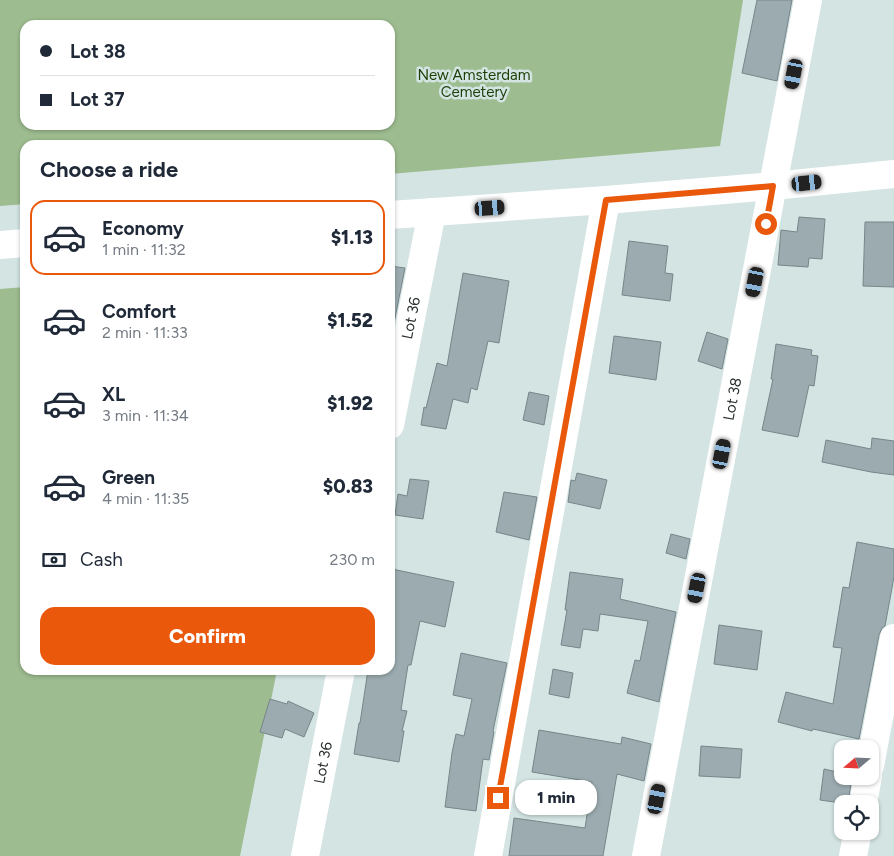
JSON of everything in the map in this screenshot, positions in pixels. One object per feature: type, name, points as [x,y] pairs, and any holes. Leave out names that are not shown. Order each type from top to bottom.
[{"type":"street","name":"Lot 38","points":[[646,856],[808,0]]},
{"type":"street","points":[[395,215],[606,200],[894,174]]},
{"type":"street","points":[[488,856],[606,200]]},
{"type":"street","name":"Lot 36","points":[[395,401],[432,212]]},
{"type":"street","points":[[0,245],[20,243]]},
{"type":"street","points":[[875,740],[894,638]]},
{"type":"street","name":"Lot 36","points":[[304,856],[341,675]]},
{"type":"street","points":[[853,856],[856,840]]},
{"type":"green space","name":"New Amsterdam Cemetery","points":[[0,0],[743,0],[720,146],[395,174],[395,140],[20,140],[20,204],[0,206]]},
{"type":"green space","points":[[20,287],[20,675],[276,675],[240,856],[0,856],[0,289]]},
{"type":"building","points":[[757,0],[792,0],[777,81],[742,73]]},
{"type":"building","points":[[799,217],[825,219],[822,259],[809,258],[808,267],[778,265],[781,230],[797,232]]},
{"type":"building","points":[[865,222],[894,222],[894,287],[863,286]]},
{"type":"building","points":[[629,241],[668,246],[665,273],[673,274],[670,301],[622,295]]},
{"type":"building","points":[[395,267],[405,268],[395,318]]},
{"type":"building","points":[[463,273],[509,281],[499,343],[488,341],[477,390],[471,388],[468,403],[453,399],[446,429],[421,425],[424,407],[426,408],[437,363],[447,366]]},
{"type":"building","points":[[707,332],[728,339],[722,369],[698,361]]},
{"type":"building","points":[[614,336],[661,342],[656,380],[609,373]]},
{"type":"building","points":[[776,344],[812,350],[811,355],[818,356],[814,386],[809,385],[798,437],[762,430],[773,379],[771,379]]},
{"type":"building","points":[[529,392],[549,396],[544,425],[523,420]]},
{"type":"building","points":[[872,438],[894,441],[894,475],[822,462],[826,440],[871,449]]},
{"type":"building","points":[[577,473],[607,480],[600,509],[568,502],[571,480],[575,481]]},
{"type":"building","points":[[410,479],[429,481],[423,519],[395,515],[398,494],[407,496]]},
{"type":"building","points":[[504,492],[537,497],[529,540],[496,532]]},
{"type":"building","points":[[671,534],[690,539],[686,559],[666,553]]},
{"type":"building","points":[[857,542],[894,549],[894,576],[885,626],[879,635],[859,739],[813,729],[812,731],[778,722],[786,692],[833,704],[842,648],[833,647],[843,587],[849,588]]},
{"type":"building","points":[[395,570],[454,582],[445,627],[420,621],[411,665],[408,665],[401,710],[407,711],[402,731],[404,731],[399,762],[354,754],[367,675],[395,675]]},
{"type":"building","points":[[570,572],[623,579],[620,599],[676,612],[659,702],[627,693],[635,660],[640,661],[648,621],[600,614],[598,631],[583,629],[580,648],[561,645],[567,610],[565,610]]},
{"type":"building","points":[[719,625],[762,631],[757,670],[714,664]]},
{"type":"building","points":[[461,653],[507,663],[489,760],[483,759],[476,811],[445,807],[456,734],[464,736],[472,699],[453,695]]},
{"type":"building","points":[[553,669],[573,673],[569,698],[549,694]]},
{"type":"building","points":[[270,699],[287,704],[288,701],[314,713],[304,737],[285,729],[282,738],[260,732]]},
{"type":"building","points":[[539,730],[621,744],[622,737],[651,744],[644,781],[617,774],[603,856],[509,856],[514,818],[585,828],[592,782],[532,772]]},
{"type":"building","points":[[701,746],[742,749],[740,778],[699,776]]},
{"type":"building","points":[[824,769],[834,771],[834,785],[851,785],[849,795],[834,795],[834,802],[820,800]]},
{"type":"route","points":[[498,798],[606,200],[773,186],[766,224]]}]
